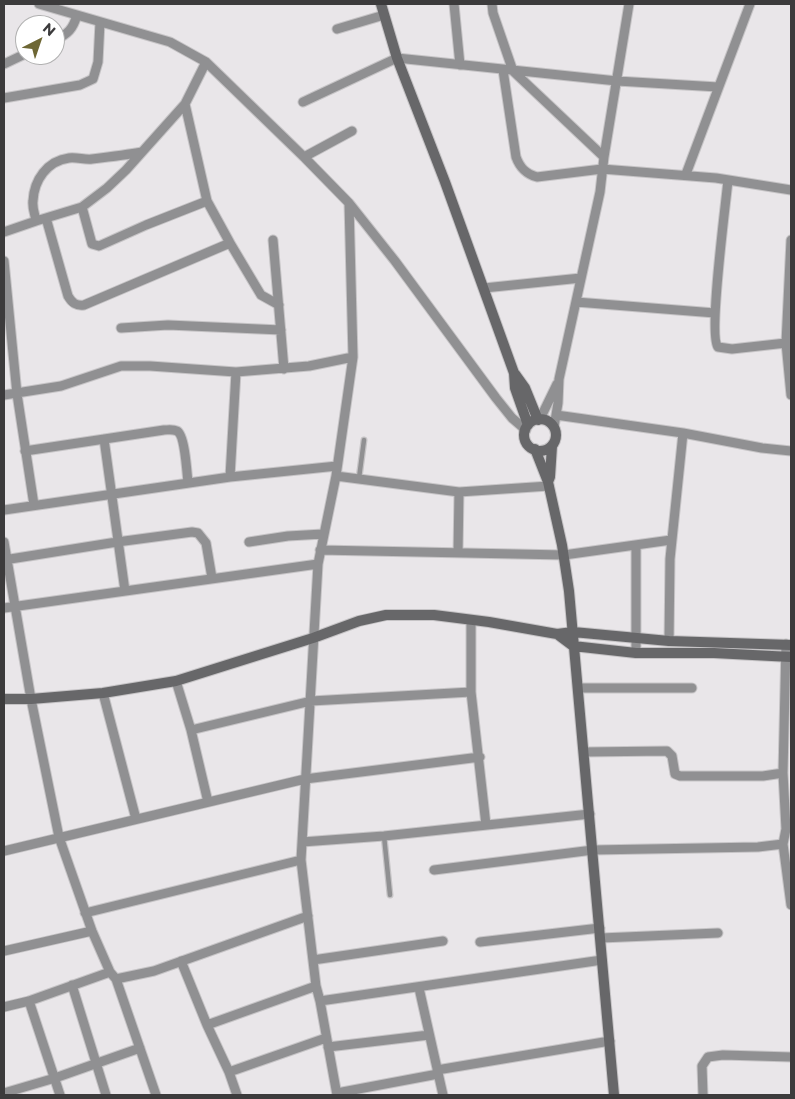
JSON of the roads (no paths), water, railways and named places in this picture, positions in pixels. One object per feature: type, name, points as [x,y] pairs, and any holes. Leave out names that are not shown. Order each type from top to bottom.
[{"type":"street","points":[[39,4],[170,42],[206,62],[349,203],[395,261],[512,418],[527,427]]},
{"type":"street","points":[[381,4],[397,58],[445,182],[514,373],[524,388],[539,420]]},
{"type":"street","points":[[454,4],[460,65]]},
{"type":"street","points":[[492,4],[493,14],[513,71],[604,157]]},
{"type":"street","points":[[548,484],[552,446],[556,436],[554,427],[559,379],[600,192],[602,169],[629,4]]},
{"type":"street","points":[[686,174],[750,4]]},
{"type":"street","points":[[65,34],[70,31],[76,15]]},
{"type":"street","points":[[337,29],[384,15]]},
{"type":"street","points":[[4,98],[80,85],[93,79],[98,62],[100,22]]},
{"type":"street","points":[[303,102],[397,58],[617,81],[718,87]]},
{"type":"street","points":[[4,232],[36,220],[82,207],[107,188],[126,170],[185,104],[206,62]]},
{"type":"street","points":[[503,70],[516,157],[524,172],[529,175],[537,177],[602,169],[686,174],[791,190]]},
{"type":"street","points":[[185,104],[207,201],[261,294],[279,305]]},
{"type":"street","points":[[304,157],[352,131]]},
{"type":"street","points":[[36,220],[32,203],[35,186],[43,171],[55,162],[69,158],[88,159],[142,152]]},
{"type":"street","points":[[728,180],[715,313],[716,345],[732,349],[788,343]]},
{"type":"street","points":[[82,207],[92,244],[99,246],[207,201]]},
{"type":"street","points":[[349,203],[353,357],[337,471],[318,564],[301,860],[316,986],[337,1094],[438,1072],[610,1041]]},
{"type":"street","points":[[46,218],[68,296],[78,306],[230,243]]},
{"type":"street","points":[[273,240],[284,369]]},
{"type":"street","points":[[791,240],[788,343],[791,395]]},
{"type":"street","points":[[4,261],[17,394],[34,505]]},
{"type":"street","points":[[484,288],[581,278]]},
{"type":"street","points":[[576,302],[715,313]]},
{"type":"street","points":[[121,328],[168,325],[281,330]]},
{"type":"street","points":[[4,395],[60,386],[120,366],[150,366],[236,372],[308,366],[353,357]]},
{"type":"street","points":[[230,477],[236,372]]},
{"type":"street","points":[[514,373],[515,388],[527,427],[526,440],[528,445],[534,449],[545,450],[552,446]]},
{"type":"street","points":[[527,427],[539,420],[559,379]]},
{"type":"street","points":[[556,415],[683,432],[762,448],[791,451]]},
{"type":"street","points":[[539,420],[547,421],[554,427]]},
{"type":"street","points":[[25,451],[164,430],[178,431],[183,442],[188,483]]},
{"type":"street","points":[[669,641],[672,540],[683,432]]},
{"type":"street","points":[[104,439],[125,591]]},
{"type":"street","points":[[534,449],[548,484],[564,555],[590,814],[614,1095]]},
{"type":"street","points":[[4,510],[230,477],[337,471],[359,478],[459,492],[548,484]]},
{"type":"street","points":[[458,553],[459,492]]},
{"type":"street","points":[[5,559],[187,532],[198,533],[206,543],[212,578]]},
{"type":"street","points":[[249,542],[288,536],[323,534]]},
{"type":"street","points":[[320,550],[564,555],[672,540]]},
{"type":"street","points":[[4,542],[5,559],[31,699],[59,837],[85,912],[113,976],[156,1095]]},
{"type":"street","points":[[636,545],[636,653]]},
{"type":"street","points":[[4,608],[318,564]]},
{"type":"street","points":[[4,699],[31,699],[103,693],[176,681],[313,638],[351,623],[380,616],[434,615],[556,634],[573,632],[669,641],[789,645],[783,772],[788,807],[783,844],[791,905]]},
{"type":"street","points":[[471,620],[471,692],[480,757],[486,825]]},
{"type":"street","points":[[556,634],[573,646],[636,653],[714,653],[788,657]]},
{"type":"street","points":[[176,681],[191,730],[208,802]]},
{"type":"street","points":[[578,688],[692,688]]},
{"type":"street","points":[[191,730],[311,700],[471,692]]},
{"type":"street","points":[[103,693],[136,819]]},
{"type":"street","points":[[584,752],[667,750],[672,756],[675,774],[680,776],[763,776],[783,772]]},
{"type":"street","points":[[4,851],[305,780],[480,757]]},
{"type":"street","points":[[302,842],[384,836],[590,814]]},
{"type":"street","points":[[434,870],[593,850],[758,847],[783,844]]},
{"type":"street","points":[[85,912],[301,860]]},
{"type":"street","points":[[4,1006],[30,1001],[72,985],[113,976],[154,971],[308,916]]},
{"type":"street","points":[[4,951],[92,930]]},
{"type":"street","points":[[480,942],[600,933],[718,933]]},
{"type":"street","points":[[313,960],[443,941]]},
{"type":"street","points":[[320,1001],[602,960]]},
{"type":"street","points":[[181,961],[237,1095]]},
{"type":"street","points":[[72,985],[106,1095]]},
{"type":"street","points":[[207,1026],[316,986]]},
{"type":"street","points":[[419,988],[443,1095]]},
{"type":"street","points":[[30,1001],[60,1095]]},
{"type":"street","points":[[229,1072],[327,1043],[429,1035]]},
{"type":"street","points":[[4,1094],[140,1048]]},
{"type":"street","points":[[703,1095],[702,1066],[708,1057],[723,1055],[791,1057]]},
{"type":"lane","points":[[359,478],[364,440]]},
{"type":"lane","points":[[384,836],[390,895]]}]
